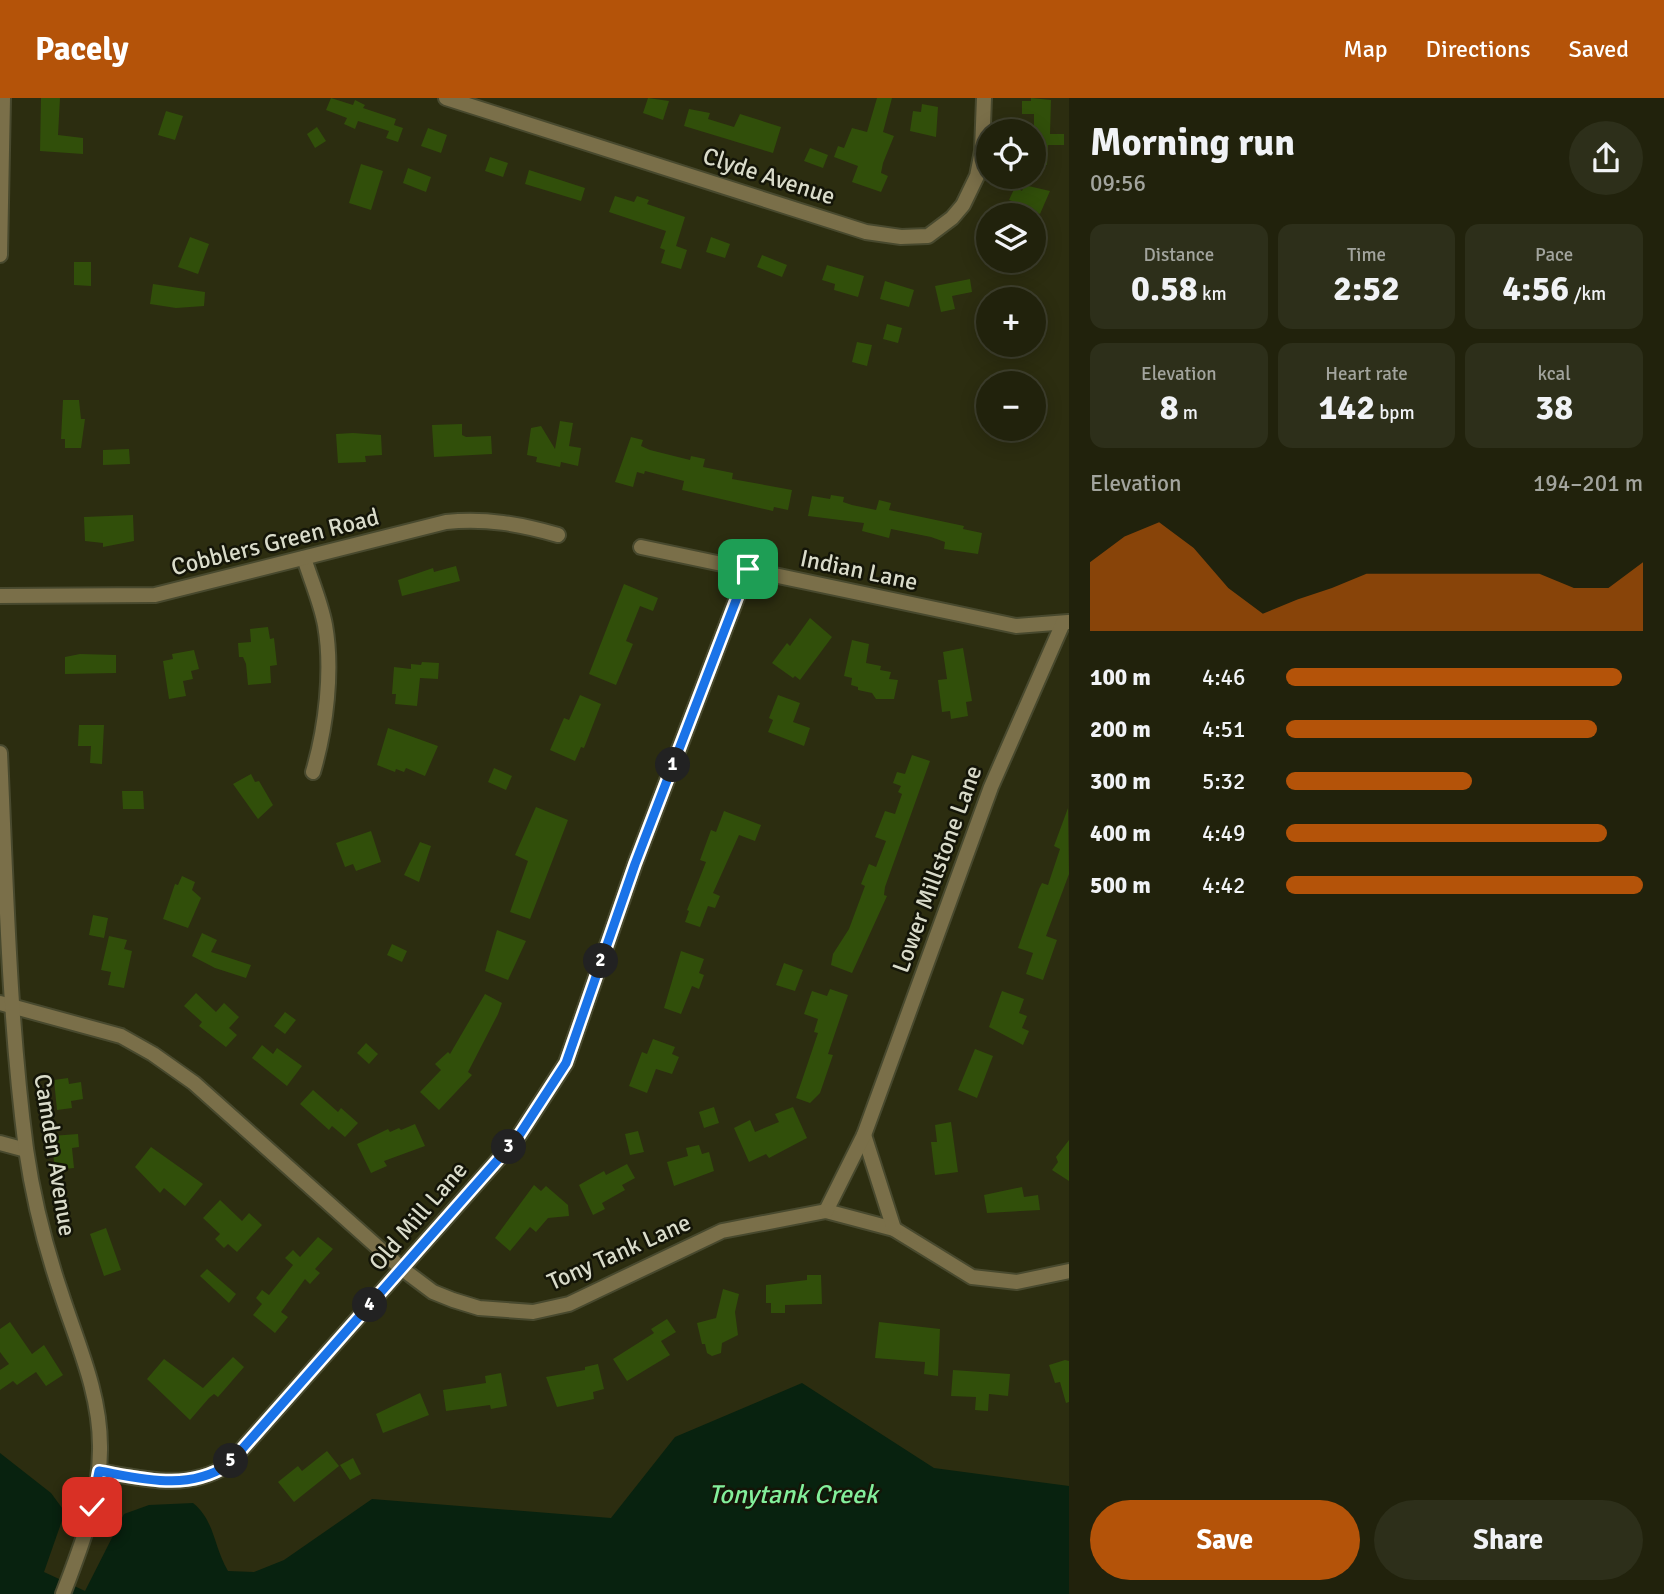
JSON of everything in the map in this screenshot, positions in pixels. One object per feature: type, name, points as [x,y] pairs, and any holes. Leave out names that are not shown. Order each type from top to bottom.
[{"type":"street","points":[[0,255],[3,98]]},
{"type":"street","name":"Clyde Avenue","points":[[446,98],[866,232],[901,237],[928,236],[963,205],[972,189],[980,163],[984,98]]},
{"type":"street","name":"Cobblers Green Road","points":[[0,596],[155,595],[419,527],[474,519],[513,523],[558,535]]},
{"type":"street","name":"Indian Lane","points":[[640,547],[1016,626],[1066,623]]},
{"type":"street","points":[[304,558],[324,622],[328,645],[321,734],[313,772]]},
{"type":"street","name":"Old Mill Lane","points":[[99,1471],[155,1481],[191,1481],[211,1476],[228,1465],[518,1137],[566,1063],[635,864],[748,569]]},
{"type":"street","name":"Lower Millstone Lane","points":[[826,1211],[864,1135],[990,787],[1066,623]]},
{"type":"street","name":"Camden Avenue","points":[[0,753],[7,1005],[26,1150],[41,1229],[89,1374],[99,1422],[99,1471],[92,1507],[63,1594]]},
{"type":"street","name":"Tony Tank Lane","points":[[7,1005],[121,1035],[153,1054],[194,1083],[401,1268],[433,1292],[479,1308],[533,1312],[569,1304],[722,1231],[826,1211],[894,1229],[972,1277],[1017,1282],[1069,1271]]},
{"type":"street","points":[[864,1135],[894,1229]]},
{"type":"street","points":[[0,1143],[26,1150]]},
{"type":"water","name":"Tonytank Creek","points":[[802,1383],[934,1468],[1069,1486],[1069,1594],[0,1594],[0,1453],[51,1493],[65,1512],[44,1572],[85,1591],[124,1514],[149,1505],[193,1503],[206,1518],[228,1571],[254,1572],[284,1560],[372,1499],[611,1518],[675,1437]]},
{"type":"building","points":[[41,98],[60,98],[58,135],[83,138],[83,154],[40,151]]},
{"type":"building","points":[[331,98],[353,105],[355,100],[365,105],[363,108],[396,119],[394,125],[403,128],[398,142],[386,138],[389,131],[358,121],[355,129],[344,124],[347,118],[326,110]]},
{"type":"building","points":[[648,98],[669,101],[663,120],[643,113]]},
{"type":"building","points":[[877,98],[892,98],[883,132],[894,136],[883,163],[881,173],[888,176],[881,192],[852,182],[858,166],[834,157],[838,146],[844,148],[852,128],[867,132]]},
{"type":"building","points":[[1031,98],[1051,100],[1050,134],[1064,134],[1064,145],[1048,145],[1047,165],[1046,119],[1034,119],[1034,114],[1022,114],[1022,101],[1031,101]]},
{"type":"building","points":[[922,104],[938,107],[936,137],[910,131],[913,111],[921,112]]},
{"type":"building","points":[[689,109],[710,113],[708,119],[734,127],[740,114],[781,127],[773,153],[684,126]]},
{"type":"building","points":[[166,111],[183,116],[175,140],[158,135]]},
{"type":"building","points":[[317,127],[326,141],[315,148],[307,134]]},
{"type":"building","points":[[428,128],[447,135],[441,153],[421,146]]},
{"type":"building","points":[[810,148],[828,155],[823,168],[804,161]]},
{"type":"building","points":[[490,157],[508,163],[503,177],[485,171]]},
{"type":"building","points":[[361,164],[383,171],[371,210],[349,203]]},
{"type":"building","points":[[408,168],[431,177],[426,192],[403,183]]},
{"type":"building","points":[[529,170],[585,188],[581,201],[525,184]]},
{"type":"building","points":[[1014,189],[1050,191],[1045,203],[1015,203],[1009,200]]},
{"type":"building","points":[[615,196],[634,202],[637,196],[649,200],[647,204],[685,217],[676,246],[687,250],[681,269],[661,263],[665,250],[660,248],[666,231],[609,212]]},
{"type":"building","points":[[190,237],[209,244],[198,274],[178,267]]},
{"type":"building","points":[[711,237],[730,244],[725,258],[706,252]]},
{"type":"building","points":[[762,255],[787,265],[782,277],[757,267]]},
{"type":"building","points":[[74,262],[91,262],[91,286],[74,285]]},
{"type":"building","points":[[827,265],[864,276],[858,297],[834,290],[835,284],[822,280]]},
{"type":"building","points":[[970,279],[972,292],[952,296],[955,309],[941,312],[935,286]]},
{"type":"building","points":[[885,281],[914,290],[909,307],[880,299]]},
{"type":"building","points":[[153,284],[205,292],[204,306],[176,308],[150,304]]},
{"type":"building","points":[[887,324],[902,328],[898,343],[883,339]]},
{"type":"building","points":[[857,342],[872,345],[867,366],[852,362]]},
{"type":"building","points":[[63,400],[79,400],[81,419],[85,419],[81,448],[65,448],[65,439],[61,439]]},
{"type":"building","points":[[560,421],[573,423],[569,446],[581,448],[578,466],[561,462],[560,467],[536,462],[537,457],[527,455],[531,428],[541,426],[555,449]]},
{"type":"building","points":[[462,424],[462,435],[466,437],[491,436],[492,454],[434,457],[432,425]]},
{"type":"building","points":[[336,434],[381,435],[382,455],[365,456],[366,462],[338,463]]},
{"type":"building","points":[[631,437],[643,440],[641,446],[650,450],[690,460],[691,456],[705,459],[703,467],[733,473],[732,479],[792,490],[788,510],[774,507],[773,511],[682,490],[684,481],[645,471],[644,474],[637,472],[633,487],[615,482]]},
{"type":"building","points":[[129,449],[130,464],[103,465],[103,450]]},
{"type":"building","points":[[831,495],[844,497],[843,502],[852,505],[876,510],[879,500],[891,503],[889,510],[964,526],[963,529],[982,533],[978,554],[944,549],[945,542],[931,537],[891,529],[889,538],[862,531],[864,523],[808,516],[812,496],[830,499]]},
{"type":"building","points":[[133,515],[134,541],[103,547],[103,543],[85,541],[84,517]]},
{"type":"building","points":[[456,566],[460,581],[402,596],[398,580],[433,568],[434,572]]},
{"type":"building","points":[[624,584],[658,598],[653,611],[640,606],[626,641],[633,644],[616,685],[589,674]]},
{"type":"building","points":[[810,618],[832,637],[800,680],[772,663],[787,643],[790,646]]},
{"type":"building","points":[[268,627],[270,639],[274,638],[277,665],[270,666],[271,683],[248,685],[246,664],[243,657],[239,657],[238,643],[251,642],[250,629]]},
{"type":"building","points":[[852,640],[869,644],[866,663],[881,666],[880,670],[891,672],[889,679],[898,680],[894,699],[876,699],[872,693],[858,690],[858,687],[851,685],[852,678],[844,676]]},
{"type":"building","points":[[963,648],[972,701],[966,702],[968,716],[951,719],[950,711],[942,712],[938,680],[947,679],[943,652]]},
{"type":"building","points":[[194,650],[199,669],[191,671],[193,679],[183,681],[186,696],[169,699],[163,661],[173,659],[172,654]]},
{"type":"building","points":[[80,654],[116,655],[116,673],[65,674],[65,657]]},
{"type":"building","points":[[422,662],[439,663],[438,679],[420,678],[417,706],[395,704],[396,694],[392,694],[394,667],[411,669],[411,664],[421,665]]},
{"type":"building","points":[[580,695],[601,704],[584,748],[581,747],[575,761],[550,750],[564,718],[569,720]]},
{"type":"building","points":[[778,695],[800,703],[793,722],[810,728],[804,746],[768,732],[773,720],[769,718]]},
{"type":"building","points":[[79,725],[104,725],[102,764],[90,763],[91,746],[78,746]]},
{"type":"building","points":[[388,728],[438,746],[425,776],[406,768],[404,772],[396,769],[395,772],[377,765]]},
{"type":"building","points":[[912,755],[930,761],[885,887],[884,895],[887,896],[852,973],[831,965],[833,954],[849,929],[865,886],[861,884],[869,864],[876,867],[886,841],[875,837],[885,811],[895,814],[902,794],[898,792],[901,786],[893,783],[897,772],[905,774]]},
{"type":"building","points":[[494,768],[512,776],[506,790],[488,782]]},
{"type":"building","points":[[251,774],[255,782],[259,781],[273,805],[258,819],[233,784]]},
{"type":"building","points":[[122,791],[143,791],[144,809],[123,809]]},
{"type":"building","points":[[536,807],[568,820],[530,919],[510,912],[528,861],[515,855]]},
{"type":"building","points":[[1068,808],[1069,874],[1046,936],[1057,940],[1043,980],[1026,974],[1033,953],[1018,948],[1039,889],[1042,883],[1048,885],[1060,849],[1054,846]]},
{"type":"building","points":[[724,811],[761,825],[755,841],[739,835],[713,893],[720,896],[715,908],[708,906],[700,927],[685,922],[689,911],[687,910],[706,862],[700,860],[711,830],[716,832]]},
{"type":"building","points":[[371,831],[381,862],[356,871],[353,864],[345,867],[336,843]]},
{"type":"building","points":[[420,842],[431,846],[419,882],[404,875]]},
{"type":"building","points":[[182,876],[195,882],[192,890],[201,898],[188,928],[163,919],[175,884],[178,885]]},
{"type":"building","points":[[93,915],[108,918],[104,938],[89,935]]},
{"type":"building","points":[[497,930],[526,941],[508,980],[485,971]]},
{"type":"building","points":[[202,933],[217,940],[211,952],[251,965],[246,978],[215,968],[192,956]]},
{"type":"building","points":[[109,936],[127,940],[124,949],[132,951],[124,988],[108,985],[111,972],[101,970]]},
{"type":"building","points":[[392,944],[407,951],[402,962],[387,955]]},
{"type":"building","points":[[681,951],[704,959],[699,973],[704,975],[699,989],[692,986],[681,1014],[664,1008]]},
{"type":"building","points":[[784,963],[803,970],[795,991],[776,985]]},
{"type":"building","points":[[830,989],[848,995],[828,1054],[833,1055],[820,1093],[810,1103],[796,1098],[818,1033],[814,1032],[818,1019],[804,1014],[812,991],[827,996]]},
{"type":"building","points":[[1002,991],[1024,999],[1019,1013],[1027,1016],[1022,1028],[1029,1031],[1023,1045],[989,1027]]},
{"type":"building","points":[[196,993],[216,1012],[224,1003],[239,1017],[229,1028],[237,1035],[226,1047],[199,1026],[202,1022],[184,1006]]},
{"type":"building","points":[[485,994],[502,1003],[498,1014],[468,1072],[472,1075],[439,1110],[420,1092],[441,1070],[435,1064],[448,1052],[450,1054]]},
{"type":"building","points":[[285,1012],[296,1020],[285,1034],[274,1026]]},
{"type":"building","points":[[653,1039],[675,1047],[672,1054],[679,1057],[672,1074],[656,1069],[647,1093],[629,1086],[642,1052],[647,1054]]},
{"type":"building","points":[[366,1043],[378,1054],[369,1064],[357,1053]]},
{"type":"building","points":[[262,1045],[273,1054],[277,1048],[302,1066],[287,1086],[252,1058]]},
{"type":"building","points":[[975,1049],[993,1056],[977,1098],[958,1090]]},
{"type":"building","points":[[68,1078],[69,1084],[81,1082],[83,1099],[71,1101],[72,1108],[57,1110],[54,1080]]},
{"type":"building","points":[[313,1090],[338,1112],[341,1108],[358,1123],[345,1137],[332,1126],[329,1130],[300,1104]]},
{"type":"building","points":[[714,1107],[719,1123],[704,1128],[699,1112]]},
{"type":"building","points":[[793,1107],[807,1138],[769,1158],[766,1154],[749,1162],[734,1128],[750,1120],[755,1132],[779,1122],[775,1114]]},
{"type":"building","points":[[951,1122],[958,1172],[935,1175],[931,1142],[937,1142],[935,1125]]},
{"type":"building","points":[[415,1124],[425,1146],[384,1161],[387,1166],[371,1173],[357,1144],[388,1129],[390,1132],[399,1128],[401,1130]]},
{"type":"building","points":[[638,1131],[644,1152],[630,1155],[625,1134]]},
{"type":"building","points":[[78,1134],[79,1147],[72,1148],[74,1168],[55,1170],[51,1136]]},
{"type":"building","points":[[1069,1140],[1069,1181],[1052,1170],[1058,1162],[1056,1157]]},
{"type":"building","points":[[699,1145],[702,1154],[709,1152],[714,1171],[674,1186],[667,1162],[688,1156],[686,1148]]},
{"type":"building","points":[[151,1147],[203,1184],[185,1206],[164,1188],[160,1193],[135,1167]]},
{"type":"building","points":[[627,1164],[635,1178],[622,1185],[625,1190],[602,1203],[605,1209],[593,1215],[579,1185],[604,1171],[606,1175]]},
{"type":"building","points":[[534,1185],[541,1191],[546,1186],[568,1205],[569,1216],[548,1218],[536,1232],[530,1227],[510,1251],[495,1238]]},
{"type":"building","points":[[1022,1187],[1024,1197],[1038,1195],[1040,1210],[987,1213],[984,1195]]},
{"type":"building","points":[[220,1200],[242,1221],[249,1213],[262,1225],[237,1252],[228,1244],[224,1248],[215,1239],[220,1234],[203,1218]]},
{"type":"building","points":[[106,1228],[121,1270],[104,1276],[90,1234]]},
{"type":"building","points":[[318,1237],[333,1249],[315,1269],[320,1273],[310,1284],[305,1279],[281,1312],[288,1317],[275,1333],[253,1315],[262,1304],[256,1298],[262,1290],[269,1295],[293,1265],[285,1258],[293,1250],[300,1257]]},
{"type":"building","points":[[207,1269],[236,1294],[229,1303],[200,1276]]},
{"type":"building","points":[[807,1275],[821,1275],[822,1304],[785,1305],[785,1313],[771,1313],[771,1303],[766,1303],[766,1285],[807,1280]]},
{"type":"building","points":[[723,1289],[739,1294],[735,1312],[738,1335],[722,1343],[721,1353],[712,1356],[707,1353],[705,1344],[702,1344],[697,1323],[716,1318]]},
{"type":"building","points":[[667,1319],[676,1332],[661,1341],[670,1355],[627,1381],[613,1359],[654,1333],[651,1329]]},
{"type":"building","points":[[10,1322],[32,1354],[44,1345],[63,1375],[46,1386],[36,1372],[17,1385],[13,1381],[0,1390],[0,1370],[9,1364],[0,1352],[0,1329]]},
{"type":"building","points":[[879,1322],[940,1329],[938,1376],[924,1374],[925,1362],[875,1358]]},
{"type":"building","points":[[233,1357],[244,1367],[218,1397],[214,1394],[209,1398],[190,1420],[147,1379],[164,1359],[203,1388]]},
{"type":"building","points":[[1069,1361],[1069,1402],[1066,1403],[1060,1382],[1055,1383],[1049,1365]]},
{"type":"building","points":[[598,1364],[604,1389],[593,1392],[594,1399],[557,1407],[546,1377],[585,1370],[585,1367]]},
{"type":"building","points":[[953,1370],[1010,1374],[1008,1396],[989,1394],[988,1411],[975,1410],[976,1397],[951,1396]]},
{"type":"building","points":[[501,1373],[507,1406],[491,1409],[490,1405],[446,1411],[443,1390],[486,1383],[485,1376]]},
{"type":"building","points":[[420,1393],[429,1415],[383,1433],[376,1414]]},
{"type":"building","points":[[327,1451],[339,1466],[294,1502],[278,1482],[298,1466],[302,1471]]},
{"type":"building","points":[[353,1458],[361,1474],[350,1480],[340,1465]]},
{"type":"route","points":[[92,1507],[99,1471],[155,1481],[191,1481],[211,1476],[228,1465],[518,1137],[534,1115],[566,1063],[635,864],[748,569]]}]
